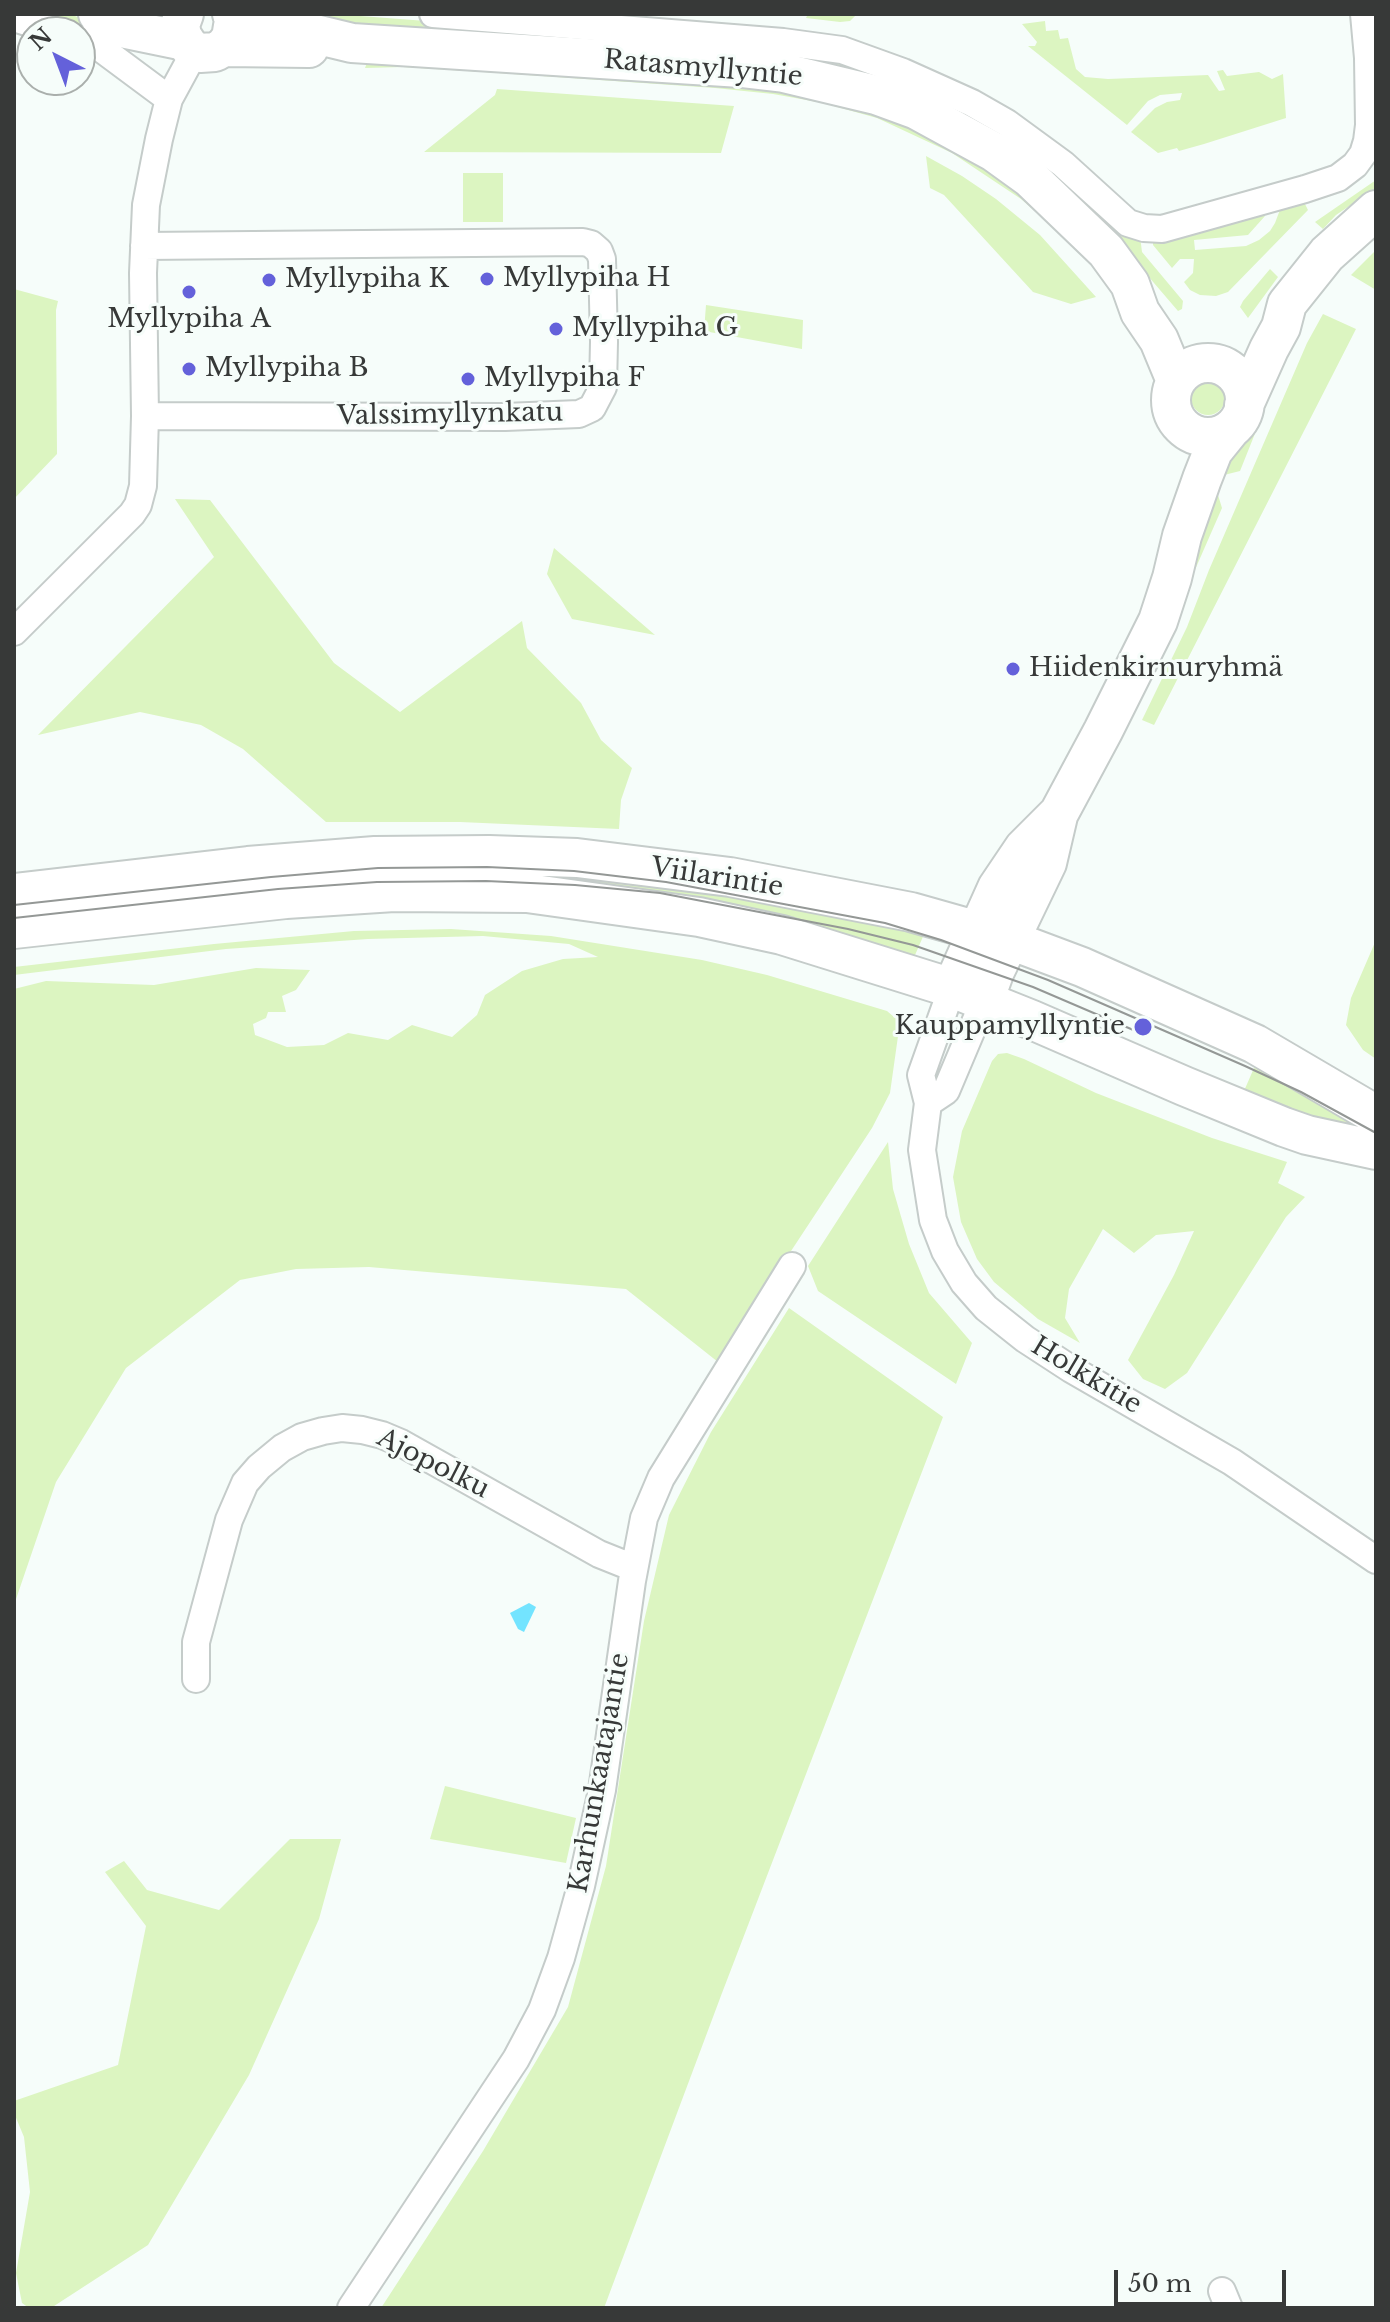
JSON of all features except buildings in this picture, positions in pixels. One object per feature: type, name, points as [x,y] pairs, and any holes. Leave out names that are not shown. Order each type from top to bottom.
[{"type":"main road","name":"Ratasmyllyntie","points":[[98,14],[116,27],[208,30],[302,49],[352,43],[741,68],[784,73],[876,95],[917,110],[958,132],[994,152],[1030,178],[1106,251],[1130,284],[1161,307],[1195,381]]},
{"type":"main road","points":[[968,994],[994,973],[994,935],[1047,863],[1059,813],[1158,621],[1182,536],[1213,451],[1237,417],[1281,327],[1287,304],[1327,254],[1376,210]]},
{"type":"main road","points":[[1182,536],[1178,502],[1179,443],[1195,381],[1267,314],[1287,304]]},
{"type":"main road","points":[[1232,372],[1241,384],[1237,417],[1217,436],[1196,435],[1183,428],[1195,381],[1232,372]]},
{"type":"main road","name":"Viilarintie","points":[[14,893],[248,866],[375,856],[577,858],[730,877],[911,912],[994,935],[1082,967],[1255,1044],[1376,1115]]},
{"type":"main road","name":"Viilarintie","points":[[14,929],[347,894],[527,893],[634,906],[782,935],[968,994],[1284,1127],[1376,1150]]},
{"type":"street","points":[[433,14],[842,50],[903,72],[972,103],[1007,123],[1063,164],[1128,223],[1162,229],[1273,199],[1346,173],[1363,154],[1367,141],[1372,58],[1364,14]]},
{"type":"street","points":[[14,632],[138,505],[143,486],[145,416],[146,205],[169,99],[208,30]]},
{"type":"street","points":[[96,45],[169,99]]},
{"type":"street","name":"Valssimyllynkatu","points":[[144,246],[583,242],[599,251],[602,259],[604,342],[603,387],[592,408],[579,414],[505,417],[145,416]]},
{"type":"street","name":"Holkkitie","points":[[968,994],[921,1075],[928,1103],[922,1150],[933,1220],[945,1251],[958,1272],[986,1308],[1007,1326],[1071,1369],[1232,1462],[1376,1560]]},
{"type":"street","name":"Karhunkaatajantie","points":[[351,2308],[516,2059],[542,2010],[577,1901],[602,1790],[644,1518],[661,1478],[792,1266]]},
{"type":"street","name":"Ajopolku","points":[[196,1679],[196,1642],[229,1520],[245,1483],[282,1448],[302,1437],[323,1431],[342,1428],[362,1430],[401,1443],[599,1554],[634,1568]]},
{"type":"green space","points":[[31,14],[75,16],[37,16]]},
{"type":"green space","points":[[302,14],[545,30],[822,56],[877,72],[987,120],[1140,236],[1142,252],[1183,301],[1182,309],[1178,311],[1094,213],[927,99],[327,23]]},
{"type":"green space","points":[[808,14],[857,14],[850,21],[840,22],[806,18]]},
{"type":"green space","points":[[1045,21],[1046,31],[1058,30],[1060,39],[1068,38],[1076,69],[1085,77],[1208,75],[1219,91],[1225,90],[1217,71],[1223,70],[1227,76],[1259,72],[1272,79],[1283,74],[1286,118],[1179,151],[1177,148],[1158,153],[1131,132],[1155,108],[1180,100],[1182,93],[1160,95],[1148,101],[1127,125],[1028,46],[1035,46],[1037,42],[1022,24]]},
{"type":"green space","points":[[368,60],[781,83],[935,132],[1061,217],[1105,280],[1067,239],[1021,199],[952,153],[877,118],[823,103],[773,94],[484,72],[365,68]]},
{"type":"green space","points":[[497,89],[734,106],[721,153],[424,152],[495,95]]},
{"type":"green space","points":[[926,156],[996,199],[1040,235],[1096,297],[1071,304],[1033,292],[944,195],[930,188]]},
{"type":"green space","points":[[463,173],[503,173],[503,222],[463,222]]},
{"type":"green space","points":[[1376,180],[1376,188],[1336,215],[1323,229],[1315,222]]},
{"type":"green space","points":[[1303,200],[1308,210],[1228,292],[1216,296],[1200,295],[1190,290],[1184,282],[1193,273],[1194,259],[1180,259],[1172,268],[1153,245],[1153,237],[1265,210],[1265,216],[1248,235],[1194,240],[1195,250],[1246,246],[1270,231],[1281,207]]},
{"type":"green space","points":[[1376,250],[1376,290],[1351,275]]},
{"type":"green space","points":[[1270,269],[1278,277],[1248,318],[1240,307]]},
{"type":"green space","points":[[14,289],[58,301],[57,454],[14,499]]},
{"type":"green space","points":[[706,305],[803,320],[802,349],[704,331]]},
{"type":"green space","points":[[1323,314],[1356,329],[1154,725],[1142,720],[1187,627],[1307,343]]},
{"type":"green space","points":[[1270,359],[1280,371],[1240,471],[1224,475],[1211,471],[1253,422]]},
{"type":"green space","points":[[1208,381],[1220,386],[1225,398],[1220,410],[1208,415],[1196,410],[1191,398],[1196,386]]},
{"type":"green space","points":[[1205,489],[1218,495],[1222,508],[1194,572],[1188,571]]},
{"type":"green space","points":[[175,499],[210,500],[334,663],[400,712],[522,621],[527,648],[581,703],[601,740],[632,768],[621,800],[619,829],[460,822],[326,822],[243,749],[201,725],[140,712],[38,735],[214,557]]},
{"type":"green space","points":[[554,548],[655,635],[572,619],[547,574]]},
{"type":"green space","points":[[577,865],[925,932],[912,962],[775,920],[160,881]]},
{"type":"green space","points":[[451,929],[551,936],[702,960],[767,975],[887,1011],[900,1022],[890,1093],[872,1128],[718,1362],[626,1289],[369,1267],[296,1269],[240,1280],[126,1368],[56,1482],[14,1605],[14,989],[46,981],[154,985],[256,968],[310,970],[296,990],[282,996],[286,1012],[268,1012],[266,1018],[253,1024],[255,1035],[287,1047],[324,1045],[348,1033],[388,1040],[412,1025],[452,1037],[477,1015],[485,995],[522,971],[563,959],[598,957],[569,944],[483,936],[368,939],[226,949],[14,975],[14,967],[354,931]]},
{"type":"green space","points":[[1376,940],[1376,1059],[1363,1050],[1346,1025],[1351,998]]},
{"type":"green space","points":[[1007,1053],[1096,1093],[1212,1138],[1287,1162],[1278,1183],[1305,1197],[1286,1217],[1187,1373],[1165,1389],[1143,1379],[1128,1360],[1194,1231],[1156,1235],[1134,1253],[1103,1229],[1069,1289],[1065,1318],[1080,1343],[1038,1319],[994,1282],[977,1259],[961,1222],[953,1177],[962,1131],[992,1061],[998,1054]]},
{"type":"green space","points":[[1264,1055],[1376,1138],[1316,1127],[1244,1091],[1254,1068],[1258,1069]]},
{"type":"green space","points":[[888,1142],[893,1189],[909,1244],[929,1293],[972,1343],[956,1384],[818,1291],[808,1266]]},
{"type":"green space","points":[[789,1308],[943,1417],[604,2308],[381,2308],[483,2151],[568,2007],[606,1866],[644,1621],[669,1515],[711,1432]]},
{"type":"green space","points":[[445,1786],[576,1818],[566,1863],[430,1839]]},
{"type":"green space","points":[[290,1839],[341,1839],[319,1919],[249,2075],[148,2245],[51,2308],[29,2308],[22,2303],[16,2273],[30,2192],[24,2137],[14,2113],[14,2101],[118,2065],[146,1926],[105,1872],[124,1861],[147,1890],[219,1910]]},
{"type":"water","points":[[529,1603],[536,1607],[524,1632],[518,1629],[510,1613]]},
{"type":"tram line","points":[[14,905],[378,868],[487,867],[574,871],[666,882],[885,923],[941,940],[1048,980],[1245,1066],[1376,1133]]},
{"type":"tram line","points":[[14,918],[278,889],[377,882],[486,881],[660,893],[848,929],[913,945],[1033,987],[1145,1035]]},
{"type":"place","name":"Myllypiha H","points":[[487,279]]},
{"type":"place","name":"Myllypiha K","points":[[269,280]]},
{"type":"place","name":"Myllypiha A","points":[[189,292]]},
{"type":"place","name":"Myllypiha G","points":[[556,329]]},
{"type":"place","name":"Myllypiha B","points":[[189,369]]},
{"type":"place","name":"Myllypiha F","points":[[468,379]]},
{"type":"place","name":"Hiidenkirnuryhmä","points":[[1013,669]]},
{"type":"place","name":"Kauppamyllyntie","points":[[1143,1027]]}]
